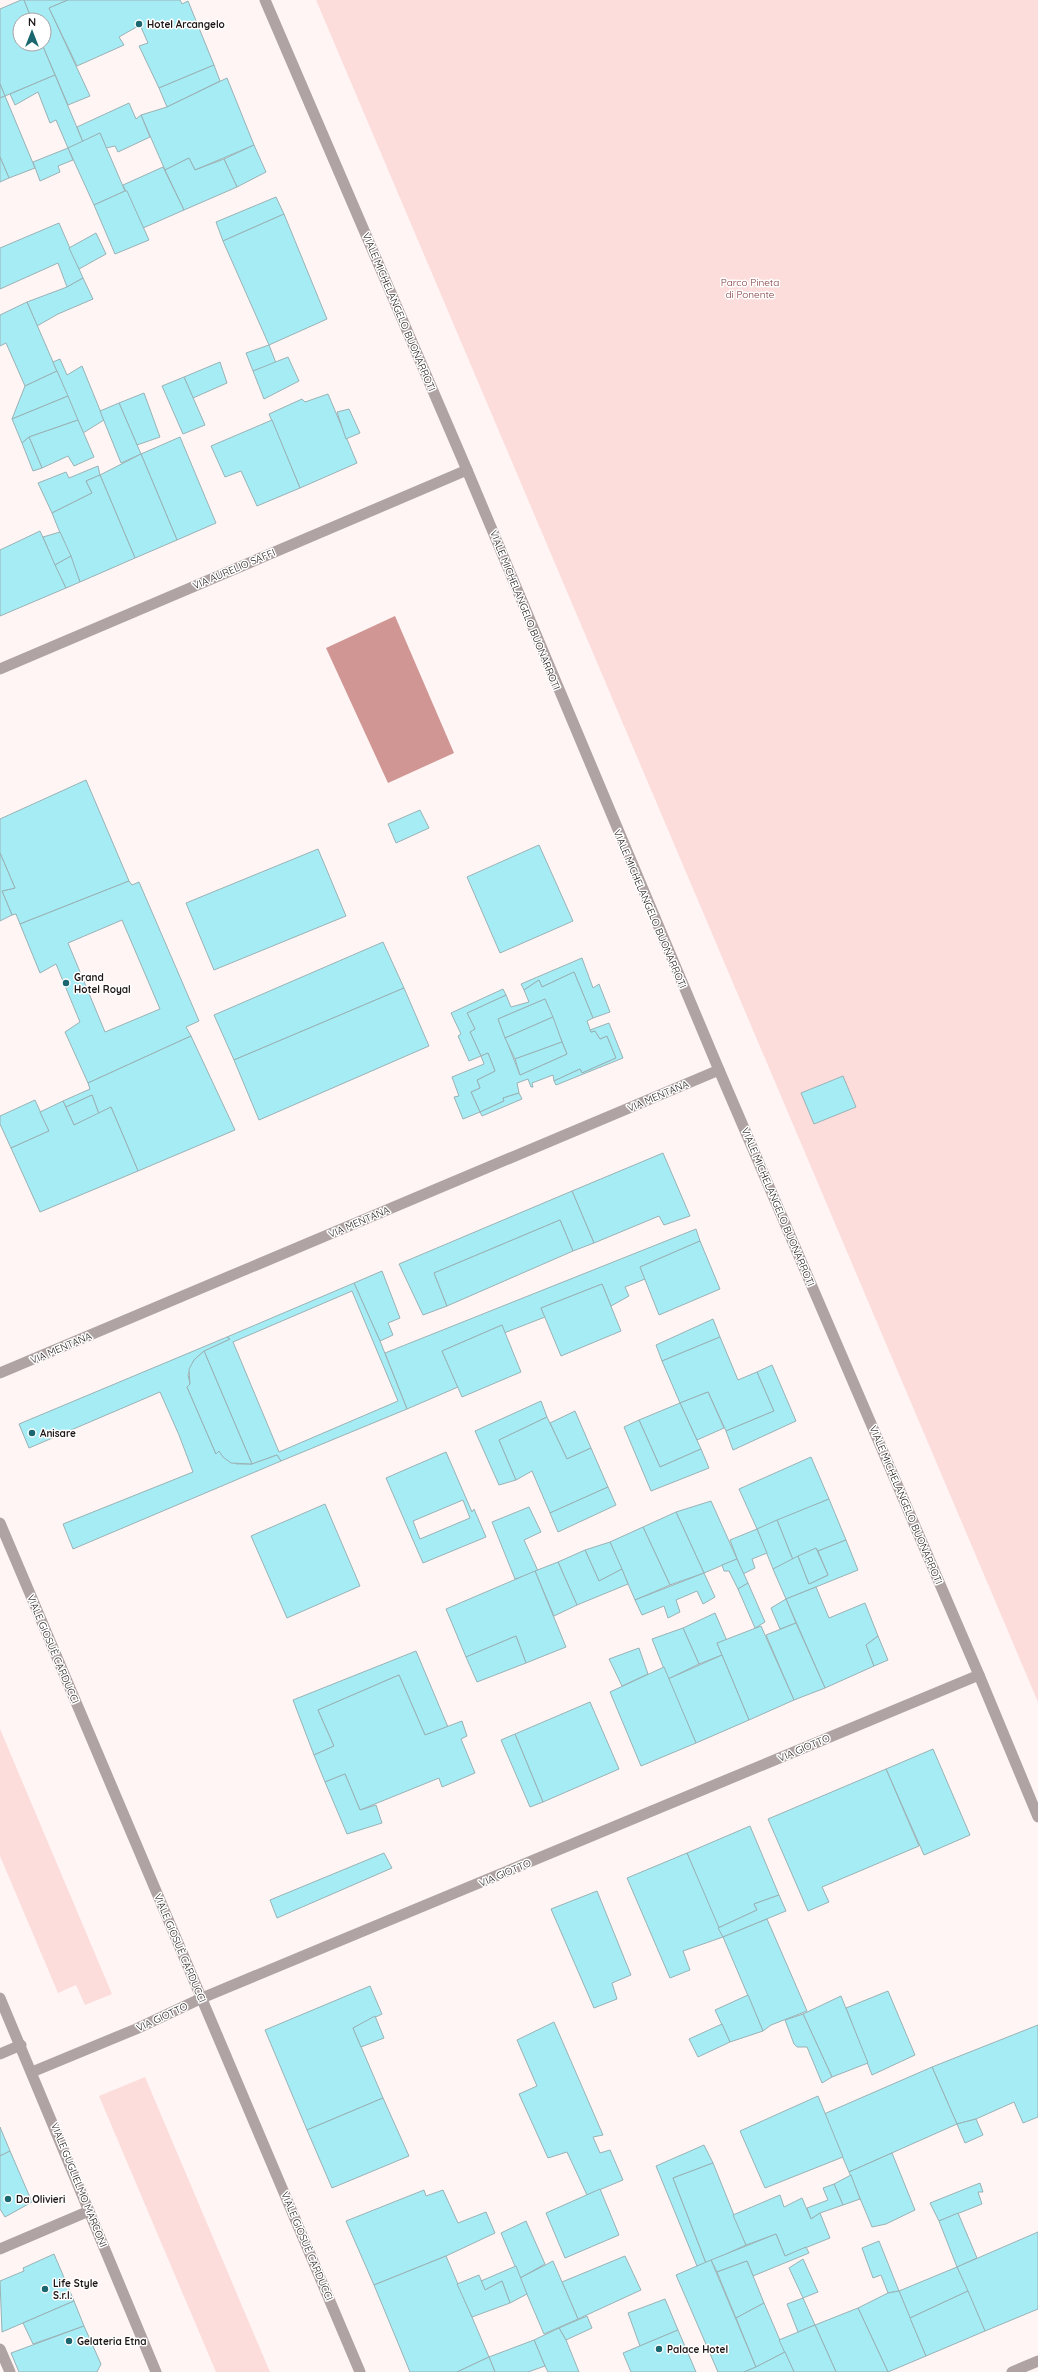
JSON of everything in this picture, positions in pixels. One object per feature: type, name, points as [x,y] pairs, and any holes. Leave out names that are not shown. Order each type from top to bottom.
[{"type":"street","name":"VIALE MICHELANGELO BUONARROTI","points":[[266,0],[468,470],[719,1070],[979,1675],[1038,1818]]},
{"type":"street","name":"VIA AURELIO SAFFI","points":[[0,669],[468,470]]},
{"type":"street","name":"VIA MENTANA","points":[[0,1374],[719,1070]]},
{"type":"street","name":"VIALE GIOSUÈ CARDUCCI","points":[[0,1523],[360,2372]]},
{"type":"street","name":"VIA GIOTTO","points":[[32,2072],[136,2029],[202,1998],[979,1675]]},
{"type":"street","name":"VIALE GUGLIELMO MARCONI","points":[[0,1998],[21,2045],[156,2372]]},
{"type":"street","points":[[0,2054],[21,2045]]},
{"type":"street","points":[[0,2249],[89,2211]]},
{"type":"street","points":[[0,2349],[10,2372]]},
{"type":"street","points":[[1012,2372],[1038,2361]]},
{"type":"green space","name":"Parco Pineta di Ponente","points":[[316,0],[1038,0],[1038,1702]]},
{"type":"green space","points":[[0,1729],[112,1994],[85,2005],[76,1985],[58,1993],[0,1856]]},
{"type":"green space","points":[[145,2077],[270,2372],[216,2372],[99,2096]]},
{"type":"shaded area","points":[[395,616],[454,753],[388,783],[326,648]]},
{"type":"building","points":[[24,0],[29,12],[12,12],[12,52],[45,52],[55,75],[5,96],[0,84],[0,9]]},
{"type":"building","points":[[24,0],[68,0],[49,8],[51,12],[29,12]]},
{"type":"building","points":[[68,0],[180,0],[182,4],[188,1],[214,65],[159,88],[139,46],[148,43],[140,25],[119,37],[124,45],[77,66],[49,8]]},
{"type":"building","points":[[52,14],[90,96],[68,105],[45,52],[52,52]]},
{"type":"building","points":[[214,65],[220,81],[167,107],[159,88]]},
{"type":"building","points":[[55,75],[83,142],[68,148],[56,120],[50,123],[38,92],[15,105],[10,94]]},
{"type":"building","points":[[227,78],[254,145],[195,170],[189,158],[165,170],[141,115],[167,107]]},
{"type":"building","points":[[0,84],[5,96],[0,98]]},
{"type":"building","points":[[5,96],[35,168],[9,178],[0,157],[0,98]]},
{"type":"building","points":[[129,103],[136,119],[141,115],[150,137],[118,152],[115,146],[106,148],[100,133],[83,142],[77,127]]},
{"type":"building","points":[[100,133],[125,191],[94,205],[68,148]]},
{"type":"building","points":[[254,145],[266,172],[237,187],[224,159]]},
{"type":"building","points":[[68,148],[73,160],[58,166],[60,172],[40,181],[33,162]]},
{"type":"building","points":[[0,157],[9,178],[0,182]]},
{"type":"building","points":[[189,158],[195,170],[224,159],[237,187],[184,210],[165,170]]},
{"type":"building","points":[[163,167],[184,210],[143,228],[123,185]]},
{"type":"building","points":[[127,191],[149,240],[115,254],[94,205]]},
{"type":"building","points":[[276,197],[284,214],[223,241],[216,222]]},
{"type":"building","points":[[284,214],[327,319],[269,345],[223,241]]},
{"type":"building","points":[[59,223],[83,278],[67,287],[58,263],[0,289],[0,248]]},
{"type":"building","points":[[96,233],[106,254],[79,269],[69,248]]},
{"type":"building","points":[[83,278],[93,299],[58,314],[37,326],[27,302],[67,287]]},
{"type":"building","points":[[27,302],[57,371],[25,386],[6,343],[0,346],[0,315]]},
{"type":"building","points":[[269,345],[276,363],[253,371],[246,353]]},
{"type":"building","points":[[288,357],[299,381],[264,399],[253,371]]},
{"type":"building","points":[[60,359],[67,375],[82,366],[104,420],[83,433],[53,362]]},
{"type":"building","points":[[220,362],[227,383],[193,398],[184,377]]},
{"type":"building","points":[[57,371],[68,396],[12,419],[25,386]]},
{"type":"building","points":[[184,377],[205,425],[183,434],[162,386]]},
{"type":"building","points":[[144,393],[160,437],[137,445],[119,403]]},
{"type":"building","points":[[328,394],[357,463],[300,488],[269,414],[302,399],[305,402]]},
{"type":"building","points":[[68,396],[78,420],[29,437],[22,443],[12,419]]},
{"type":"building","points":[[119,403],[141,454],[121,463],[100,411]]},
{"type":"building","points":[[349,409],[360,433],[346,439],[337,412]]},
{"type":"building","points":[[78,420],[94,457],[74,466],[68,456],[42,468],[29,437]]},
{"type":"building","points":[[272,420],[300,488],[257,506],[241,471],[225,477],[211,446]]},
{"type":"building","points":[[29,437],[42,468],[33,471],[22,443]]},
{"type":"building","points":[[180,437],[216,523],[177,540],[141,454]]},
{"type":"building","points":[[141,454],[177,540],[135,558],[100,475]]},
{"type":"building","points":[[98,466],[100,475],[86,481],[92,493],[52,513],[38,483],[66,472],[69,478]]},
{"type":"building","points":[[100,475],[135,558],[80,582],[52,513],[92,493],[86,481]]},
{"type":"building","points":[[40,531],[66,588],[0,616],[0,550]]},
{"type":"building","points":[[60,532],[71,556],[55,565],[43,537]]},
{"type":"building","points":[[71,556],[80,582],[66,588],[55,565]]},
{"type":"building","points":[[86,780],[129,881],[20,924],[16,914],[12,915],[2,891],[15,888],[0,853],[0,819]]},
{"type":"building","points":[[420,810],[429,828],[396,843],[388,824]]},
{"type":"building","points":[[539,845],[573,921],[500,953],[467,877]]},
{"type":"building","points":[[318,849],[346,916],[214,970],[186,903]]},
{"type":"building","points":[[0,853],[15,888],[2,891],[12,915],[0,921]]},
{"type":"building","points":[[129,881],[132,885],[139,882],[199,1021],[186,1027],[191,1036],[88,1083],[65,1032],[80,1022],[56,964],[40,973],[20,924]],"holes":[[[122,920],[160,1009],[105,1032],[68,943]]]},
{"type":"building","points":[[383,942],[404,988],[234,1060],[214,1015]]},
{"type":"building","points":[[582,958],[593,988],[599,984],[610,1012],[593,1018],[574,972],[542,987],[539,980],[524,990],[521,984]]},
{"type":"building","points":[[574,972],[593,1018],[587,1021],[591,1032],[595,1031],[600,1039],[607,1036],[616,1058],[582,1073],[580,1069],[554,1081],[553,1075],[532,1083],[533,1087],[531,1087],[528,1079],[517,1083],[519,1093],[503,1098],[504,1101],[480,1112],[471,1092],[480,1088],[477,1080],[495,1071],[488,1053],[481,1056],[470,1032],[475,1029],[467,1013],[506,995],[511,1007],[529,1002],[524,990],[539,980],[542,987]],"holes":[[[545,999],[567,1054],[520,1075],[498,1019]]]},
{"type":"building","points":[[404,988],[429,1046],[259,1120],[234,1060]]},
{"type":"building","points":[[503,989],[506,995],[467,1013],[475,1029],[470,1032],[481,1056],[469,1061],[458,1036],[461,1034],[451,1013]]},
{"type":"building","points":[[545,999],[553,1017],[505,1038],[498,1019]]},
{"type":"building","points":[[553,1017],[562,1042],[515,1059],[505,1038]]},
{"type":"building","points":[[609,1023],[623,1058],[556,1085],[554,1081],[580,1069],[582,1073],[616,1058],[607,1036],[600,1039],[595,1031],[591,1032],[590,1030]]},
{"type":"building","points":[[191,1036],[235,1130],[138,1171],[111,1107],[99,1114],[92,1095],[66,1107],[63,1101],[90,1089],[88,1083]]},
{"type":"building","points":[[562,1042],[567,1054],[520,1075],[515,1059]]},
{"type":"building","points":[[488,1053],[495,1071],[477,1080],[480,1088],[471,1092],[480,1112],[463,1119],[454,1097],[459,1096],[452,1077],[484,1064],[481,1056]]},
{"type":"building","points":[[843,1076],[856,1107],[814,1124],[801,1093]]},
{"type":"building","points":[[519,1093],[522,1099],[482,1116],[480,1112],[504,1101],[503,1098]]},
{"type":"building","points":[[92,1095],[99,1114],[74,1125],[66,1107]]},
{"type":"building","points":[[35,1100],[49,1131],[11,1148],[0,1124],[0,1116]]},
{"type":"building","points":[[63,1101],[74,1125],[111,1107],[138,1171],[40,1212],[11,1148],[49,1131],[40,1112]]},
{"type":"building","points":[[663,1153],[690,1216],[664,1225],[659,1216],[594,1243],[572,1191]]},
{"type":"building","points":[[572,1191],[594,1243],[573,1251],[560,1220],[434,1273],[447,1306],[423,1315],[399,1264]]},
{"type":"building","points":[[560,1220],[573,1251],[447,1306],[434,1273]]},
{"type":"building","points":[[696,1229],[700,1241],[640,1267],[645,1279],[625,1287],[629,1296],[611,1306],[602,1284],[541,1308],[545,1317],[504,1333],[502,1325],[442,1351],[458,1387],[407,1409],[385,1353]]},
{"type":"building","points":[[700,1241],[720,1289],[659,1315],[640,1267]]},
{"type":"building","points":[[382,1271],[400,1318],[388,1323],[393,1335],[380,1341],[354,1283]]},
{"type":"building","points":[[354,1283],[380,1341],[407,1409],[281,1461],[277,1455],[252,1464],[204,1351],[230,1339],[227,1337]],"holes":[[[352,1291],[398,1401],[279,1452],[233,1342]]]},
{"type":"building","points":[[602,1284],[621,1331],[561,1356],[541,1308]]},
{"type":"building","points":[[713,1319],[720,1337],[662,1361],[656,1345]]},
{"type":"building","points":[[502,1325],[521,1372],[462,1397],[442,1351]]},
{"type":"building","points":[[227,1337],[230,1339],[204,1351],[194,1360],[188,1375],[190,1384],[187,1387],[216,1454],[219,1451],[227,1460],[237,1464],[252,1464],[277,1455],[281,1461],[73,1549],[63,1524],[193,1472],[179,1435],[160,1392],[29,1448],[19,1424]]},
{"type":"building","points":[[720,1337],[738,1380],[757,1372],[774,1411],[726,1431],[708,1392],[680,1403],[662,1361]]},
{"type":"building","points":[[204,1351],[252,1464],[231,1463],[223,1457],[219,1451],[216,1454],[187,1387],[190,1384],[189,1369],[194,1360]]},
{"type":"building","points":[[772,1365],[796,1421],[733,1450],[726,1431],[774,1411],[757,1372]]},
{"type":"building","points":[[708,1392],[724,1428],[697,1440],[680,1403]]},
{"type":"building","points":[[541,1401],[547,1417],[499,1440],[516,1480],[499,1485],[475,1431]]},
{"type":"building","points":[[680,1403],[701,1449],[660,1467],[639,1420]]},
{"type":"building","points":[[575,1411],[591,1448],[567,1459],[550,1423]]},
{"type":"building","points":[[547,1417],[567,1459],[591,1448],[608,1487],[550,1513],[532,1471],[516,1480],[499,1440]]},
{"type":"building","points":[[639,1420],[660,1467],[701,1449],[709,1468],[651,1491],[624,1427]]},
{"type":"building","points":[[446,1452],[472,1512],[474,1509],[486,1537],[423,1563],[386,1478]],"holes":[[[463,1500],[470,1518],[420,1539],[413,1521]]]},
{"type":"building","points":[[811,1457],[829,1499],[757,1529],[739,1489]]},
{"type":"building","points":[[608,1487],[616,1505],[558,1532],[550,1513]]},
{"type":"building","points":[[829,1499],[846,1540],[818,1551],[816,1548],[793,1560],[777,1520]]},
{"type":"building","points":[[711,1501],[737,1559],[704,1573],[676,1512]]},
{"type":"building","points":[[325,1504],[360,1586],[287,1618],[251,1536]]},
{"type":"building","points":[[529,1507],[541,1532],[524,1540],[538,1571],[515,1579],[492,1522]]},
{"type":"building","points":[[676,1512],[704,1573],[670,1585],[643,1527]]},
{"type":"building","points":[[777,1520],[793,1560],[773,1569],[757,1529]]},
{"type":"building","points":[[643,1527],[670,1585],[635,1600],[610,1542]]},
{"type":"building","points":[[757,1529],[767,1553],[752,1559],[755,1568],[743,1574],[730,1540]]},
{"type":"building","points":[[846,1540],[858,1570],[786,1599],[773,1569],[798,1556],[809,1584],[828,1575],[818,1551]]},
{"type":"building","points":[[610,1542],[622,1569],[599,1581],[585,1550]]},
{"type":"building","points":[[816,1548],[828,1575],[809,1584],[798,1556]]},
{"type":"building","points":[[585,1550],[599,1581],[622,1569],[628,1584],[577,1605],[558,1562]]},
{"type":"building","points":[[737,1559],[748,1583],[738,1589],[729,1571],[724,1571],[722,1565]]},
{"type":"building","points":[[558,1562],[577,1605],[554,1616],[535,1571]]},
{"type":"building","points":[[535,1571],[566,1647],[526,1663],[516,1636],[466,1657],[446,1609]]},
{"type":"building","points":[[704,1573],[715,1597],[703,1604],[697,1591],[676,1600],[680,1612],[668,1618],[664,1606],[642,1615],[635,1600]]},
{"type":"building","points":[[748,1583],[765,1622],[755,1628],[738,1589]]},
{"type":"building","points":[[816,1587],[829,1618],[865,1603],[878,1636],[866,1645],[874,1666],[825,1688],[786,1599]]},
{"type":"building","points":[[786,1599],[796,1623],[780,1629],[771,1608]]},
{"type":"building","points":[[715,1613],[727,1641],[717,1643],[722,1655],[699,1664],[683,1628]]},
{"type":"building","points":[[796,1623],[825,1688],[794,1700],[766,1635]]},
{"type":"building","points":[[761,1626],[794,1700],[749,1720],[717,1643]]},
{"type":"building","points":[[683,1628],[699,1664],[668,1679],[652,1639]]},
{"type":"building","points":[[516,1636],[526,1663],[477,1682],[466,1657]]},
{"type":"building","points":[[878,1636],[888,1660],[874,1666],[866,1645]]},
{"type":"building","points":[[639,1648],[648,1674],[622,1686],[609,1659]]},
{"type":"building","points":[[416,1651],[448,1727],[425,1735],[399,1675],[318,1710],[334,1746],[314,1755],[293,1700]]},
{"type":"building","points":[[722,1655],[749,1720],[696,1743],[668,1679]]},
{"type":"building","points":[[664,1667],[696,1743],[641,1766],[610,1692]]},
{"type":"building","points":[[399,1675],[425,1735],[462,1721],[467,1736],[461,1739],[475,1773],[442,1787],[439,1778],[360,1810],[345,1774],[325,1782],[314,1755],[334,1746],[318,1710]]},
{"type":"building","points":[[590,1702],[619,1769],[543,1802],[515,1734]]},
{"type":"building","points":[[515,1734],[543,1802],[530,1807],[501,1740]]},
{"type":"building","points":[[933,1749],[970,1835],[924,1855],[886,1769]]},
{"type":"building","points":[[886,1769],[919,1846],[822,1887],[829,1902],[808,1911],[768,1819]]},
{"type":"building","points":[[345,1774],[360,1810],[376,1805],[382,1823],[347,1834],[325,1782]]},
{"type":"building","points":[[750,1826],[779,1895],[754,1904],[757,1910],[718,1928],[687,1853]]},
{"type":"building","points":[[384,1853],[392,1868],[277,1918],[270,1900]]},
{"type":"building","points":[[687,1853],[723,1937],[683,1951],[690,1970],[670,1978],[627,1878]]},
{"type":"building","points":[[597,1891],[631,1975],[612,1983],[617,1999],[594,2008],[551,1909]]},
{"type":"building","points":[[779,1895],[786,1911],[723,1937],[718,1928],[757,1910],[754,1904]]},
{"type":"building","points":[[767,1919],[807,2011],[771,2025],[763,2031],[723,1937]]},
{"type":"building","points":[[370,1986],[382,2014],[353,2028],[383,2098],[307,2130],[265,2030]]},
{"type":"building","points":[[888,1991],[915,2055],[872,2075],[846,2008]]},
{"type":"building","points":[[748,1995],[763,2031],[730,2042],[715,2010]]},
{"type":"building","points":[[841,1996],[868,2063],[832,2077],[803,2014]]},
{"type":"building","points":[[803,2014],[832,2077],[822,2083],[807,2047],[797,2047],[794,2044],[785,2020]]},
{"type":"building","points":[[375,2016],[384,2038],[361,2047],[353,2028]]},
{"type":"building","points":[[554,2022],[603,2135],[593,2137],[600,2153],[610,2150],[623,2180],[587,2195],[567,2152],[548,2158],[519,2094],[537,2086],[517,2040]]},
{"type":"building","points":[[722,2024],[730,2042],[698,2057],[689,2039]]},
{"type":"building","points":[[1038,2025],[1038,2117],[1023,2123],[1014,2102],[976,2119],[957,2124],[932,2067]]},
{"type":"building","points":[[932,2067],[957,2124],[849,2172],[824,2114]]},
{"type":"building","points":[[818,2096],[843,2157],[765,2188],[740,2131]]},
{"type":"building","points":[[383,2098],[409,2156],[332,2188],[307,2130]]},
{"type":"building","points":[[976,2119],[983,2135],[965,2143],[957,2124]]},
{"type":"building","points":[[0,2127],[10,2151],[0,2156]]},
{"type":"building","points":[[704,2145],[713,2163],[673,2178],[706,2263],[697,2266],[656,2166]]},
{"type":"building","points":[[10,2151],[32,2202],[5,2217],[0,2209],[0,2156]]},
{"type":"building","points":[[892,2153],[915,2210],[886,2224],[872,2227],[849,2172]]},
{"type":"building","points":[[713,2163],[746,2245],[706,2263],[673,2178]]},
{"type":"building","points":[[851,2175],[860,2199],[843,2205],[834,2184]]},
{"type":"building","points":[[980,2183],[983,2192],[978,2192],[982,2204],[939,2221],[930,2203]]},
{"type":"building","points":[[834,2184],[843,2205],[820,2213],[811,2219],[807,2208],[828,2200],[823,2188]]},
{"type":"building","points":[[600,2189],[619,2235],[565,2258],[546,2213]]},
{"type":"building","points":[[424,2190],[426,2196],[443,2190],[458,2223],[486,2212],[495,2233],[446,2256],[374,2285],[346,2221]]},
{"type":"building","points":[[780,2195],[784,2207],[802,2198],[811,2219],[820,2213],[830,2238],[785,2256],[776,2234],[746,2245],[733,2215]]},
{"type":"building","points":[[958,2213],[977,2258],[957,2267],[939,2221]]},
{"type":"building","points":[[526,2221],[545,2264],[520,2278],[501,2233]]},
{"type":"building","points":[[1038,2232],[1038,2309],[985,2331],[957,2267]]},
{"type":"building","points":[[776,2234],[785,2256],[806,2247],[809,2253],[753,2276],[747,2261],[717,2272],[711,2260]]},
{"type":"building","points":[[879,2241],[899,2291],[888,2293],[881,2275],[873,2278],[862,2248]]},
{"type":"building","points":[[54,2254],[74,2301],[2,2332],[0,2281],[24,2271],[23,2268]]},
{"type":"building","points":[[446,2256],[489,2357],[457,2372],[410,2372],[374,2285]]},
{"type":"building","points":[[625,2256],[641,2290],[578,2319],[562,2282]]},
{"type":"building","points":[[803,2259],[818,2292],[803,2298],[789,2268]]},
{"type":"building","points":[[711,2260],[756,2367],[744,2372],[718,2372],[676,2275]]},
{"type":"building","points":[[553,2261],[578,2319],[544,2334],[520,2278]]},
{"type":"building","points":[[747,2261],[764,2303],[736,2318],[717,2272]]},
{"type":"building","points":[[516,2266],[527,2294],[510,2303],[502,2281],[485,2290],[481,2281]]},
{"type":"building","points":[[957,2267],[968,2291],[910,2318],[899,2291]]},
{"type":"building","points":[[479,2275],[485,2290],[502,2281],[510,2303],[472,2317],[457,2284]]},
{"type":"building","points":[[899,2291],[926,2356],[888,2372],[858,2308],[888,2293]]},
{"type":"building","points":[[968,2291],[985,2331],[926,2356],[910,2318]]},
{"type":"building","points":[[803,2298],[815,2325],[798,2332],[787,2304]]},
{"type":"building","points":[[665,2299],[678,2330],[640,2346],[628,2313]]},
{"type":"building","points":[[74,2301],[84,2326],[33,2344],[23,2323]]},
{"type":"building","points":[[764,2303],[785,2352],[756,2367],[736,2318]]},
{"type":"building","points":[[858,2308],[888,2372],[836,2372],[815,2325]]},
{"type":"building","points":[[587,2316],[592,2328],[566,2340],[559,2328]]},
{"type":"building","points":[[815,2325],[836,2372],[794,2372],[779,2340]]},
{"type":"building","points":[[84,2326],[101,2364],[97,2372],[19,2372],[11,2353]]},
{"type":"building","points":[[559,2328],[566,2340],[579,2372],[548,2372],[545,2366],[534,2340]]},
{"type":"building","name":"Palace Hotel","points":[[678,2330],[696,2372],[631,2372],[623,2353]]},
{"type":"building","points":[[534,2340],[545,2366],[528,2372],[495,2372],[489,2357]]},
{"type":"building","points":[[785,2352],[794,2372],[744,2372],[756,2367]]},
{"type":"building","points":[[489,2357],[495,2372],[457,2372]]},
{"type":"place","name":"Hotel Arcangelo","points":[[139,24]]},
{"type":"place","name":"Grand Hotel Royal","points":[[66,983]]},
{"type":"place","name":"Anisare","points":[[32,1433]]},
{"type":"place","name":"Da Olivieri","points":[[8,2199]]},
{"type":"place","name":"Life Style S.r.l.","points":[[45,2289]]},
{"type":"place","name":"Gelateria Etna","points":[[69,2341]]},
{"type":"place","name":"Palace Hotel","points":[[659,2349]]}]
